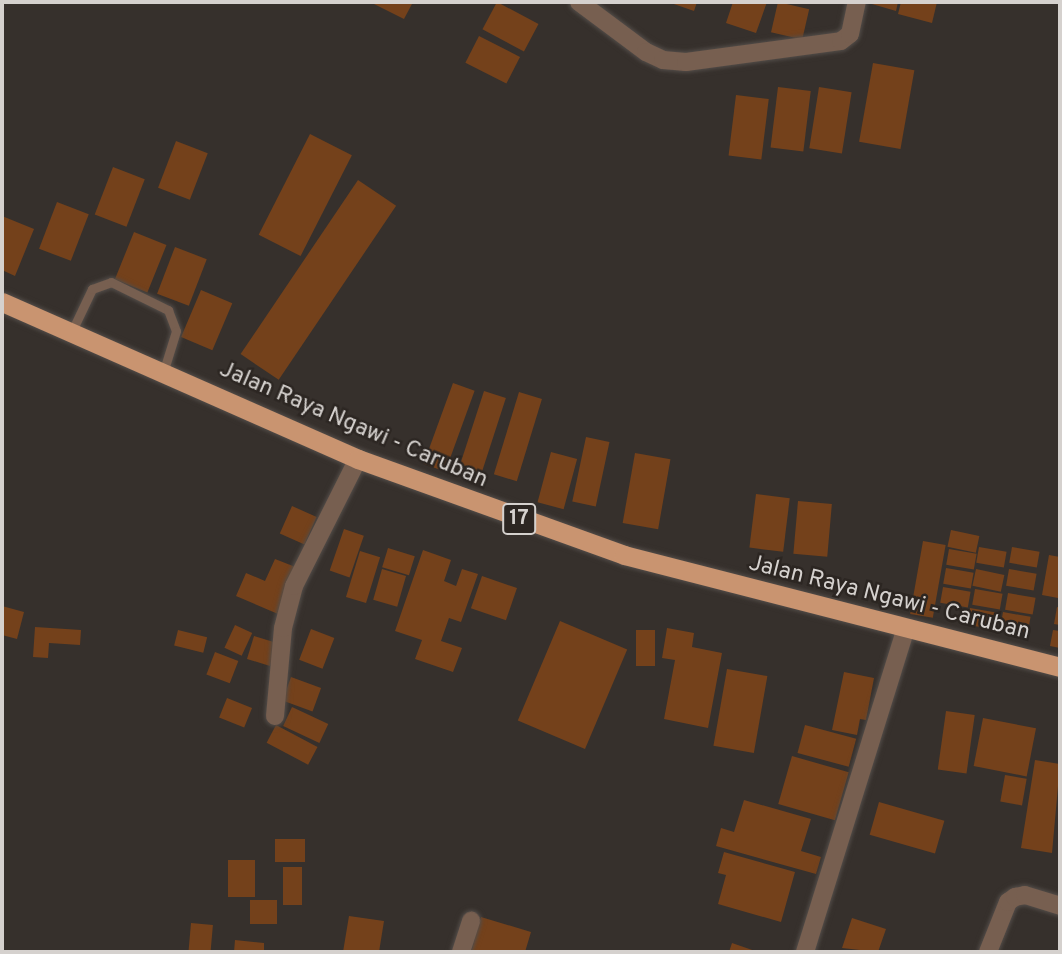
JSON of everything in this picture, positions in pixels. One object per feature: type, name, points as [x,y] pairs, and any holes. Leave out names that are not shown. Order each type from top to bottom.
[{"type":"highway","name":"Jalan Raya Ngawi - Caruban","points":[[2,302],[358,459],[624,555],[1060,667]]},
{"type":"street","points":[[579,2],[646,52],[663,60],[686,62],[841,41],[850,34],[857,2]]},
{"type":"street","points":[[275,716],[283,628],[294,586],[358,459]]},
{"type":"street","points":[[805,952],[906,628]]},
{"type":"street","points":[[988,952],[1008,902],[1014,897],[1025,895],[1060,906]]},
{"type":"street","points":[[461,952],[471,921]]},
{"type":"lane","points":[[71,333],[92,289],[111,282],[168,310],[176,331],[163,373]]},
{"type":"building","points":[[370,2],[413,2],[404,19]]},
{"type":"building","points":[[497,2],[538,24],[524,51],[482,29]]},
{"type":"building","points":[[668,2],[697,2],[694,11]]},
{"type":"building","points":[[733,2],[767,2],[756,33],[726,23]]},
{"type":"building","points":[[778,2],[809,9],[802,39],[771,32]]},
{"type":"building","points":[[865,2],[898,2],[896,11]]},
{"type":"building","points":[[901,2],[937,2],[932,23],[898,14]]},
{"type":"building","points":[[479,36],[520,57],[506,84],[465,63]]},
{"type":"building","points":[[873,63],[914,70],[900,149],[859,142]]},
{"type":"building","points":[[778,87],[811,91],[803,152],[771,148]]},
{"type":"building","points":[[819,87],[852,92],[842,153],[809,148]]},
{"type":"building","points":[[736,95],[769,99],[761,160],[729,156]]},
{"type":"building","points":[[310,134],[352,155],[301,256],[259,235]]},
{"type":"building","points":[[176,141],[208,153],[190,200],[158,188]]},
{"type":"building","points":[[113,167],[145,179],[126,227],[95,215]]},
{"type":"building","points":[[358,180],[396,206],[279,380],[241,354]]},
{"type":"building","points":[[57,202],[89,214],[71,261],[39,249]]},
{"type":"building","points":[[2,216],[34,229],[15,276],[2,270]]},
{"type":"building","points":[[134,232],[166,245],[147,292],[115,279]]},
{"type":"building","points":[[175,247],[207,259],[189,306],[157,294]]},
{"type":"building","points":[[201,290],[232,303],[212,350],[181,337]]},
{"type":"building","points":[[453,383],[475,391],[445,472],[424,464]]},
{"type":"building","points":[[484,391],[506,398],[479,480],[457,473]]},
{"type":"building","points":[[519,392],[542,399],[517,481],[494,474]]},
{"type":"building","points":[[586,437],[609,442],[596,507],[572,502]]},
{"type":"building","points":[[551,452],[577,459],[564,509],[538,502]]},
{"type":"building","points":[[635,453],[670,459],[658,529],[623,523]]},
{"type":"building","points":[[756,494],[790,498],[783,552],[749,548]]},
{"type":"building","points":[[798,501],[832,504],[827,557],[793,554]]},
{"type":"building","points":[[292,506],[317,517],[304,544],[280,533]]},
{"type":"building","points":[[344,529],[364,536],[350,577],[330,571]]},
{"type":"building","points":[[951,530],[979,536],[976,553],[947,547]]},
{"type":"building","points":[[923,541],[946,545],[933,618],[910,614]]},
{"type":"building","points":[[979,547],[1007,552],[1004,568],[976,563]]},
{"type":"building","points":[[1012,547],[1040,552],[1037,568],[1009,563]]},
{"type":"building","points":[[388,548],[415,556],[409,575],[382,567]]},
{"type":"building","points":[[949,549],[977,554],[974,570],[946,565]]},
{"type":"building","points":[[423,550],[451,560],[444,581],[456,586],[462,569],[478,574],[461,622],[449,618],[441,641],[462,648],[453,672],[415,659],[422,640],[395,631]]},
{"type":"building","points":[[360,551],[380,557],[366,603],[346,597]]},
{"type":"building","points":[[1049,555],[1060,557],[1058,598],[1042,595]]},
{"type":"building","points":[[275,559],[298,568],[278,614],[236,596],[246,573],[265,581]]},
{"type":"building","points":[[946,568],[974,573],[971,589],[943,584]]},
{"type":"building","points":[[382,569],[406,576],[397,607],[373,600]]},
{"type":"building","points":[[976,569],[1004,575],[1001,592],[972,586]]},
{"type":"building","points":[[1009,569],[1037,574],[1034,591],[1006,586]]},
{"type":"building","points":[[482,576],[517,588],[506,620],[471,608]]},
{"type":"building","points":[[943,587],[971,592],[968,608],[940,603]]},
{"type":"building","points":[[975,589],[1003,594],[1000,610],[972,605]]},
{"type":"building","points":[[1008,593],[1036,598],[1033,615],[1005,610]]},
{"type":"building","points":[[2,606],[24,612],[17,639],[2,635]]},
{"type":"building","points":[[1057,607],[1060,608],[1060,625],[1054,624]]},
{"type":"building","points":[[970,608],[998,613],[995,630],[967,625]]},
{"type":"building","points":[[1003,612],[1031,617],[1028,633],[1000,628]]},
{"type":"building","points":[[560,621],[627,650],[585,749],[518,720]]},
{"type":"building","points":[[235,625],[252,633],[242,656],[224,648]]},
{"type":"building","points":[[35,627],[81,630],[80,645],[49,643],[48,658],[33,657]]},
{"type":"building","points":[[667,628],[694,633],[692,647],[722,653],[708,728],[664,719],[675,660],[662,658]]},
{"type":"building","points":[[311,629],[334,638],[323,669],[299,660]]},
{"type":"building","points":[[178,630],[207,637],[203,653],[174,646]]},
{"type":"building","points":[[636,630],[655,630],[655,666],[636,666]]},
{"type":"building","points":[[1053,630],[1060,631],[1060,648],[1050,646]]},
{"type":"building","points":[[254,636],[277,643],[270,666],[247,659]]},
{"type":"building","points":[[215,652],[238,661],[230,683],[206,674]]},
{"type":"building","points":[[727,669],[767,676],[754,753],[713,746]]},
{"type":"building","points":[[844,672],[874,678],[866,720],[860,719],[857,735],[832,730]]},
{"type":"building","points":[[291,677],[321,688],[313,711],[282,700]]},
{"type":"building","points":[[227,698],[252,708],[244,728],[219,717]]},
{"type":"building","points":[[292,707],[328,724],[319,743],[283,726]]},
{"type":"building","points":[[946,711],[975,715],[967,773],[938,769]]},
{"type":"building","points":[[983,718],[1036,728],[1027,776],[974,766]]},
{"type":"building","points":[[276,725],[317,747],[308,765],[267,743]]},
{"type":"building","points":[[805,725],[856,739],[849,767],[797,753]]},
{"type":"building","points":[[792,756],[849,772],[835,820],[778,804]]},
{"type":"building","points":[[1035,760],[1060,764],[1052,853],[1021,848]]},
{"type":"building","points":[[1005,775],[1027,779],[1022,805],[1000,802]]},
{"type":"building","points":[[744,800],[811,819],[801,851],[821,857],[816,874],[716,846],[721,828],[734,832]]},
{"type":"building","points":[[879,802],[944,821],[935,853],[870,835]]},
{"type":"building","points":[[275,839],[305,839],[305,862],[275,862]]},
{"type":"building","points":[[724,852],[795,872],[781,922],[718,904],[726,875],[718,873]]},
{"type":"building","points":[[228,860],[255,860],[255,897],[228,897]]},
{"type":"building","points":[[283,867],[302,867],[302,905],[283,905]]},
{"type":"building","points":[[250,900],[277,900],[277,924],[250,924]]},
{"type":"building","points":[[349,916],[384,921],[379,952],[343,952]]},
{"type":"building","points":[[481,917],[531,932],[525,952],[471,952]]},
{"type":"building","points":[[852,918],[886,929],[878,952],[842,948]]},
{"type":"building","points":[[191,923],[213,925],[211,952],[188,952]]},
{"type":"building","points":[[235,940],[264,943],[264,952],[234,952]]},
{"type":"building","points":[[732,943],[758,952],[729,952]]}]
